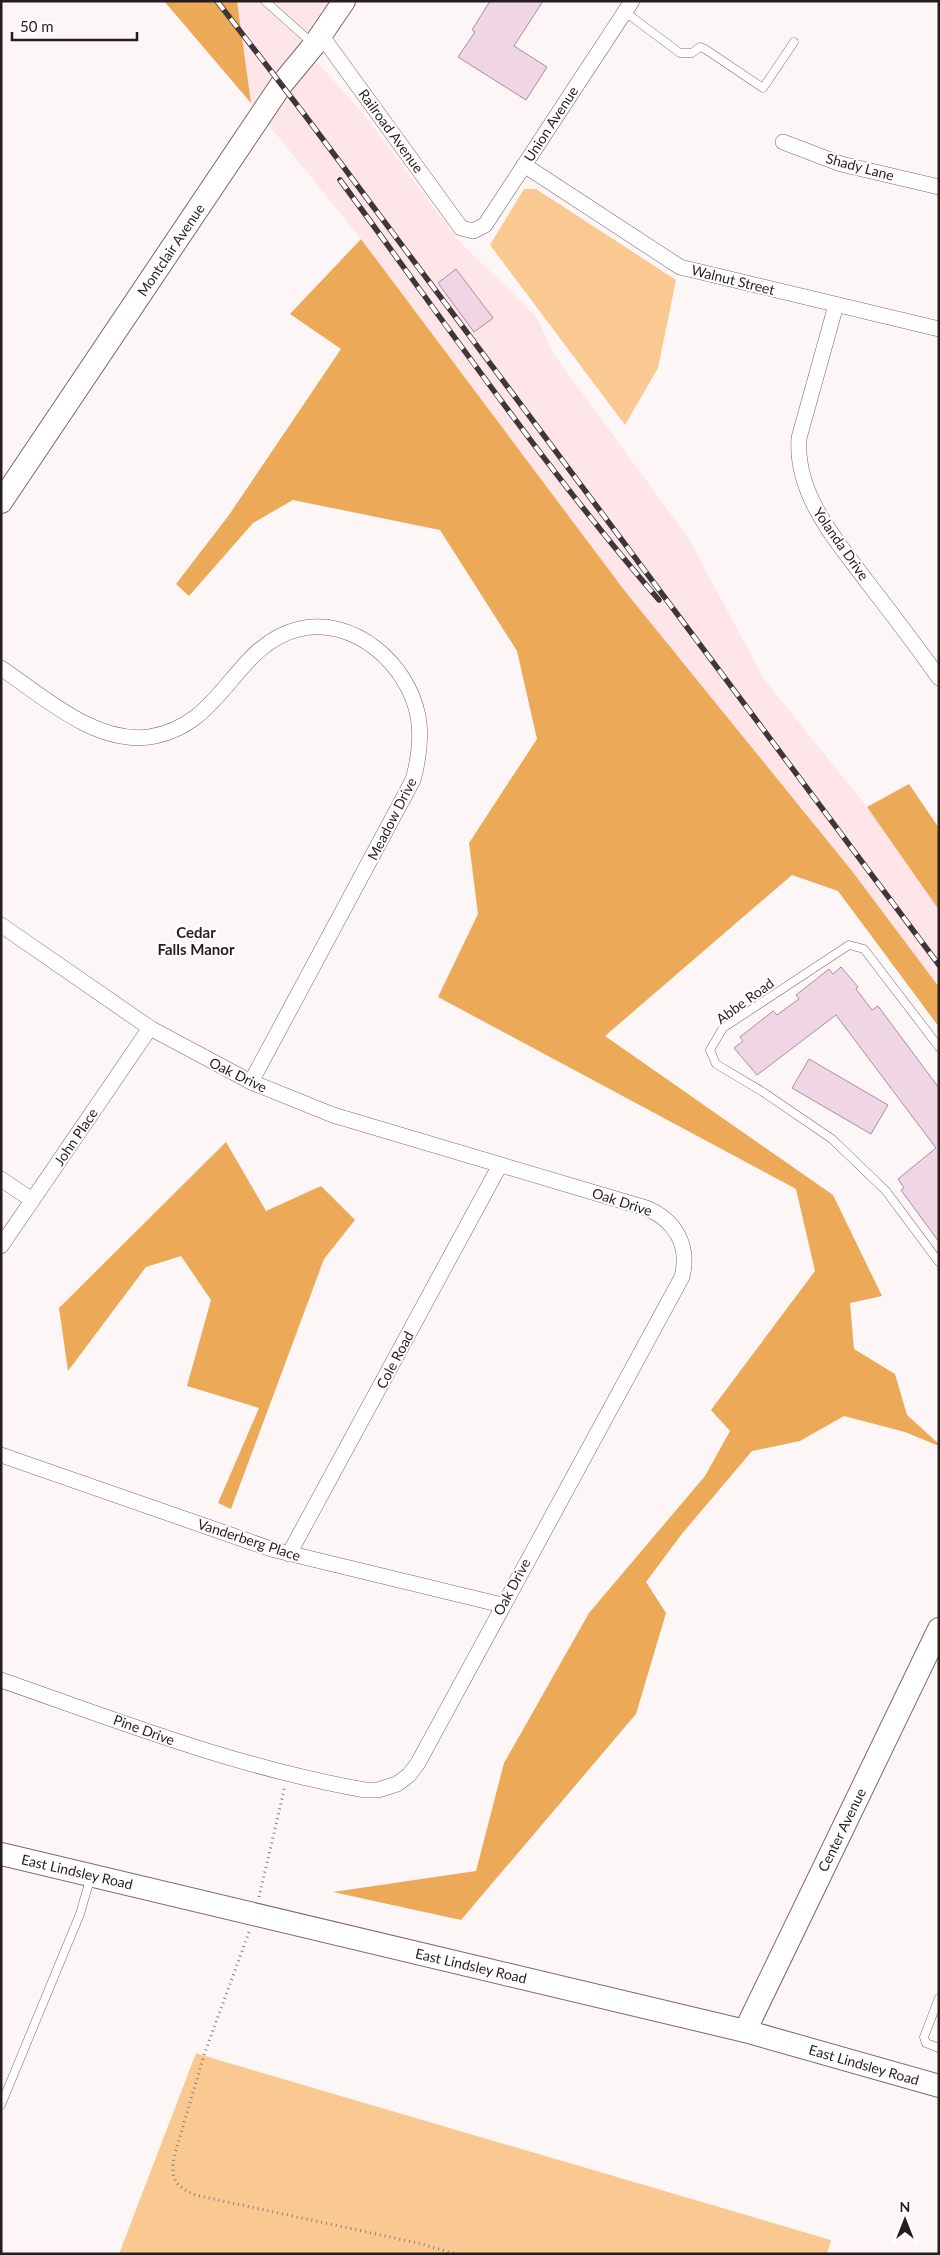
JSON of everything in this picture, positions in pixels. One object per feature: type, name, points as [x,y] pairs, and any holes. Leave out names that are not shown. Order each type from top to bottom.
[{"type":"street","name":"Montclair Avenue","points":[[1,502],[282,85],[318,40],[344,1]]},
{"type":"street","name":"Union Avenue","points":[[461,228],[473,231],[485,225],[629,7]]},
{"type":"street","name":"Railroad Avenue","points":[[318,40],[461,228]]},
{"type":"street","name":"Shady Lane","points":[[783,142],[841,164],[939,187]]},
{"type":"street","name":"Walnut Street","points":[[524,165],[680,267],[939,329]]},
{"type":"street","name":"Yolanda Drive","points":[[836,305],[799,438],[799,460],[804,484],[821,519],[939,678]]},
{"type":"street","name":"Meadow Drive","points":[[1,668],[84,724],[109,734],[136,738],[165,734],[193,720],[206,711],[258,651],[278,637],[301,629],[328,628],[355,636],[384,656],[405,683],[417,714],[420,730],[419,756],[413,780],[251,1082]]},
{"type":"street","name":"Oak Drive","points":[[1,925],[150,1028],[251,1082],[332,1115],[656,1212],[673,1226],[681,1240],[685,1256],[682,1277],[502,1605],[418,1763],[403,1780],[384,1788],[365,1790],[288,1774]]},
{"type":"street","name":"John Place","points":[[1,1246],[150,1028]]},
{"type":"street","name":"Cole Road","points":[[290,1554],[500,1165]]},
{"type":"street","points":[[1,1179],[32,1200]]},
{"type":"street","name":"Vanderberg Place","points":[[1,1455],[290,1554],[502,1605]]},
{"type":"street","name":"Center Avenue","points":[[745,2031],[939,1629]]},
{"type":"street","name":"Pine Drive","points":[[1,1680],[183,1744],[288,1774]]},
{"type":"street","name":"East Lindsley Road","points":[[1,1854],[745,2031],[938,2085]]},
{"type":"lane","points":[[265,1],[318,40]]},
{"type":"lane","points":[[629,7],[680,53],[692,53],[700,47],[705,49],[763,88],[794,42]]},
{"type":"lane","name":"Abbe Road","points":[[939,1047],[864,950],[849,944],[723,1028],[710,1050],[716,1064],[764,1092],[832,1139],[886,1191],[939,1262]]},
{"type":"lane","points":[[1,2105],[80,1914],[91,1875]]},
{"type":"lane","points":[[939,1998],[924,2037],[926,2043],[939,2048]]},
{"type":"path","points":[[288,1774],[254,1914],[204,2055],[174,2157],[172,2172],[174,2182],[195,2195],[456,2254]]},
{"type":"shaded area","points":[[164,1],[237,1],[251,103]]},
{"type":"shaded area","points":[[237,1],[329,1],[293,54],[319,64],[364,115],[458,240],[537,317],[553,353],[689,539],[764,679],[867,807],[939,910],[939,987],[852,871],[624,590],[361,239],[251,103]]},
{"type":"shaded area","points":[[524,189],[536,189],[676,280],[658,368],[625,425],[490,245]]},
{"type":"shaded area","points":[[361,239],[624,590],[852,871],[939,987],[939,1027],[838,891],[792,875],[605,1036],[833,1195],[882,1296],[850,1303],[854,1349],[895,1374],[907,1415],[939,1446],[905,1432],[844,1416],[800,1441],[752,1451],[681,1535],[646,1582],[666,1613],[636,1714],[461,1920],[333,1892],[476,1871],[504,1763],[589,1613],[705,1476],[730,1431],[711,1410],[815,1271],[796,1189],[438,997],[478,914],[469,843],[537,739],[517,651],[440,530],[293,500],[253,523],[189,596],[176,584],[229,515],[341,349],[290,314]]},
{"type":"shaded area","points":[[909,784],[939,828],[939,910],[867,807]]},
{"type":"shaded area","points":[[226,1142],[266,1211],[321,1186],[355,1220],[324,1259],[231,1509],[218,1503],[259,1408],[187,1386],[211,1300],[181,1256],[146,1267],[68,1371],[59,1308]]},
{"type":"shaded area","points":[[196,2053],[831,2240],[827,2254],[119,2254]]},
{"type":"building","points":[[490,1],[543,1],[514,46],[547,67],[526,100],[458,57],[475,32],[472,30]]},
{"type":"building","points":[[456,269],[493,318],[474,332],[438,283]]},
{"type":"building","points":[[841,967],[858,987],[856,989],[872,1010],[878,1006],[939,1088],[939,1242],[901,1190],[904,1188],[898,1179],[936,1148],[836,1015],[757,1075],[734,1048],[743,1041],[740,1037],[773,1011],[777,1015],[799,999],[796,995],[829,969],[833,974]]},
{"type":"building","points":[[809,1059],[888,1105],[871,1134],[792,1088]]},
{"type":"railway","points":[[217,1],[304,114],[939,965]]},
{"type":"railway","points":[[340,180],[535,446],[659,600]]},
{"type":"district","name":"Cedar Falls Manor","points":[[196,942]]}]
